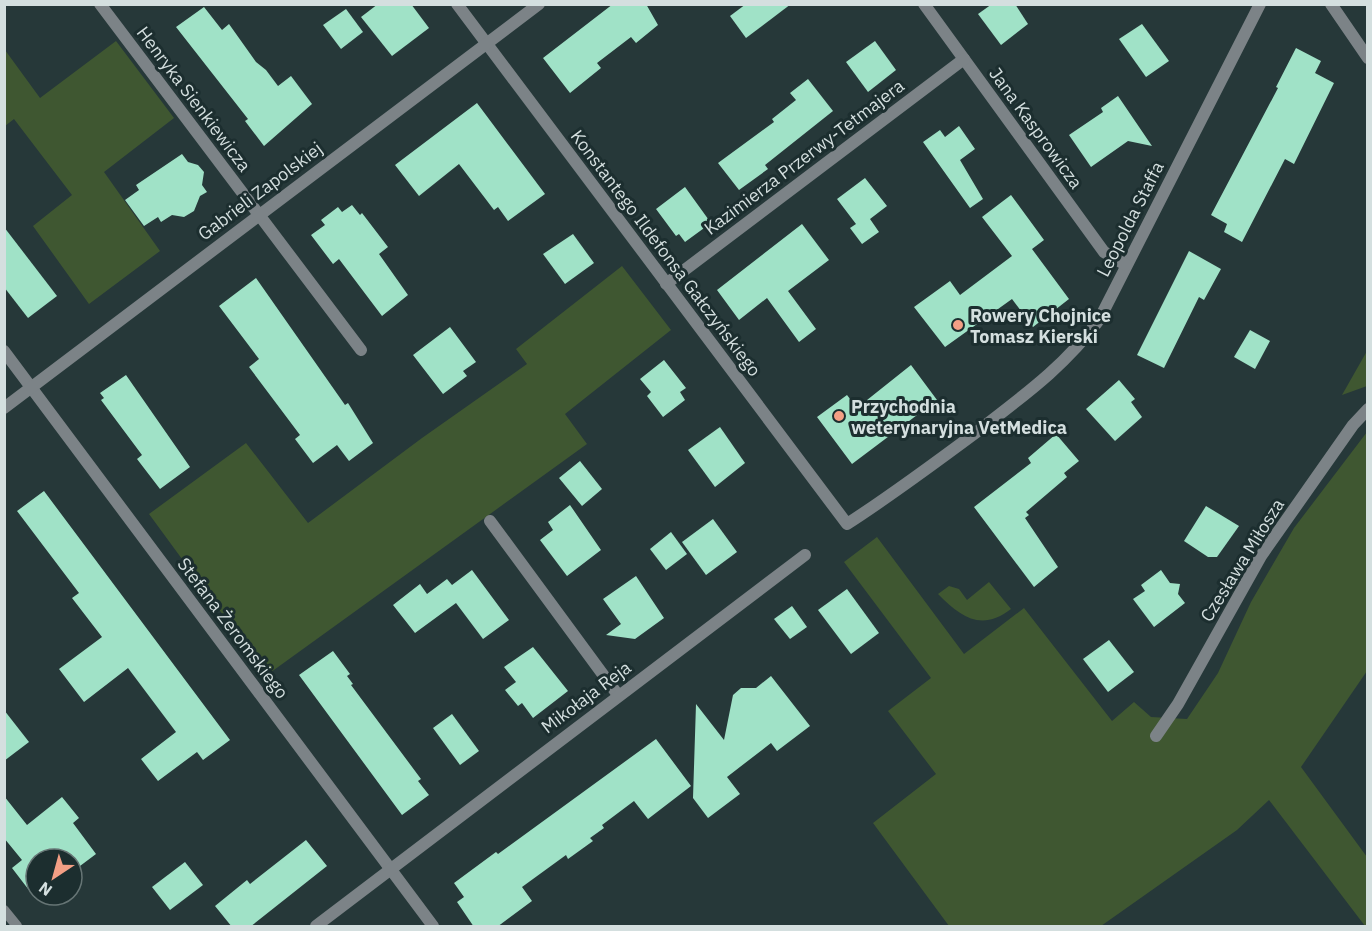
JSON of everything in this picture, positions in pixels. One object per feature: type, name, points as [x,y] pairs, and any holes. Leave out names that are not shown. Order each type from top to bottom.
[{"type":"street","name":"Henryka Sienkiewicza","points":[[100,4],[362,350]]},
{"type":"street","name":"Konstantego Ildefonsa Gałczyńskiego","points":[[457,4],[847,524]]},
{"type":"street","name":"Gabrieli Zapolskiej","points":[[4,408],[539,4]]},
{"type":"street","name":"Jana Kasprowicza","points":[[924,4],[1104,252],[1126,265]]},
{"type":"street","name":"Leopolda Staffa","points":[[847,524],[899,490],[1050,375],[1077,349],[1099,320],[1260,4]]},
{"type":"street","points":[[1331,4],[1368,58]]},
{"type":"street","name":"Kazimierza Przerwy-Tetmajera","points":[[666,284],[964,59]]},
{"type":"street","name":"Stefana Żeromskiego","points":[[4,351],[433,927]]},
{"type":"street","name":"Czesława Miłosza","points":[[1156,736],[1178,704],[1261,556],[1353,425],[1368,409]]},
{"type":"street","points":[[490,521],[618,695]]},
{"type":"street","name":"Mikołaja Reja","points":[[316,927],[618,695],[806,555]]},
{"type":"lane","points":[[4,910],[17,927]]},
{"type":"green space","points":[[116,41],[174,118],[104,172],[160,251],[89,304],[33,226],[72,195],[14,119],[5,126],[5,50],[40,98]]},
{"type":"green space","points":[[622,266],[671,330],[565,414],[587,444],[267,675],[149,514],[246,443],[308,523],[422,438],[527,364],[516,349]]},
{"type":"green space","points":[[1367,351],[1367,386],[1342,395]]},
{"type":"green space","points":[[1367,432],[1367,671],[1301,767],[1367,857],[1367,926],[1269,800],[1237,830],[1101,926],[949,926],[873,823],[936,774],[888,711],[931,678],[844,562],[877,537],[964,654],[1024,608],[1112,721],[1134,702],[1151,717],[1187,719],[1218,673],[1251,602],[1294,528]]},
{"type":"green space","points":[[989,582],[1011,609],[990,620],[972,619],[963,615],[938,594],[949,586],[959,589],[967,600]]},
{"type":"building","points":[[378,4],[411,4],[429,28],[392,56],[361,17]]},
{"type":"building","points":[[613,4],[646,4],[658,25],[636,43],[631,37],[597,63],[601,68],[570,93],[543,58]]},
{"type":"building","points":[[746,4],[791,4],[746,38],[730,16]]},
{"type":"building","points":[[992,4],[1015,4],[1028,24],[1001,45],[978,14]]},
{"type":"building","points":[[204,7],[222,30],[229,24],[256,62],[266,70],[278,86],[291,76],[312,104],[264,146],[245,121],[248,119],[176,27]]},
{"type":"building","points":[[346,9],[363,32],[341,49],[323,25]]},
{"type":"building","points":[[1142,24],[1169,61],[1146,77],[1119,39]]},
{"type":"building","points":[[875,41],[896,70],[868,92],[846,62]]},
{"type":"building","points":[[1296,48],[1321,61],[1315,73],[1334,83],[1294,164],[1285,159],[1242,242],[1224,232],[1227,224],[1211,215],[1278,88],[1276,87]]},
{"type":"building","points":[[808,79],[833,111],[765,165],[768,169],[739,190],[718,163],[774,122],[772,119],[796,100],[790,93]]},
{"type":"building","points":[[1118,96],[1152,146],[1128,141],[1091,167],[1069,135],[1103,112],[1101,108]]},
{"type":"building","points":[[477,103],[545,194],[508,221],[498,207],[494,210],[459,164],[419,196],[395,165]]},
{"type":"building","points":[[959,126],[975,149],[960,160],[983,199],[970,208],[923,142],[940,130],[945,137]]},
{"type":"building","points":[[182,154],[188,162],[198,165],[204,172],[202,185],[207,192],[200,196],[194,211],[184,217],[172,215],[161,222],[158,217],[144,226],[125,200],[139,190],[136,185]]},
{"type":"building","points":[[865,178],[887,206],[870,219],[879,232],[862,244],[850,228],[856,224],[837,199]]},
{"type":"building","points":[[685,187],[711,223],[685,242],[679,234],[676,236],[656,209]]},
{"type":"building","points":[[1011,195],[1044,240],[1032,249],[1069,299],[1033,327],[1012,299],[945,347],[914,307],[950,281],[960,295],[1012,256],[982,217]]},
{"type":"building","points":[[352,205],[360,215],[362,213],[388,247],[379,254],[408,295],[382,316],[339,259],[333,264],[311,235],[325,225],[321,220],[338,207],[342,212]]},
{"type":"building","points":[[802,224],[829,260],[788,291],[816,329],[799,342],[767,298],[739,320],[717,290]]},
{"type":"building","points":[[4,227],[57,296],[28,318],[4,287]]},
{"type":"building","points":[[573,234],[594,263],[565,284],[543,254]]},
{"type":"building","points":[[1189,251],[1221,269],[1204,300],[1199,297],[1164,368],[1137,355]]},
{"type":"building","points":[[256,278],[345,405],[348,403],[373,443],[349,461],[337,445],[313,463],[295,439],[300,435],[249,367],[259,359],[219,306]]},
{"type":"building","points":[[450,327],[476,362],[463,371],[467,376],[443,394],[413,355]]},
{"type":"building","points":[[1250,330],[1270,341],[1255,369],[1234,357]]},
{"type":"building","points":[[664,360],[686,388],[680,392],[685,400],[663,417],[647,396],[651,392],[640,379]]},
{"type":"building","points":[[911,365],[937,400],[852,464],[817,417],[847,395],[857,408]]},
{"type":"building","points":[[126,375],[190,467],[160,489],[137,459],[142,455],[101,400],[104,398],[100,393]]},
{"type":"building","points":[[1119,380],[1135,399],[1131,402],[1142,417],[1115,441],[1086,409]]},
{"type":"building","points":[[720,427],[745,463],[715,487],[688,450]]},
{"type":"building","points":[[1056,434],[1079,461],[1064,473],[1067,477],[1026,512],[1029,515],[1025,518],[1058,567],[1034,587],[974,507],[1031,463],[1028,458]]},
{"type":"building","points":[[580,461],[602,489],[582,506],[559,478]]},
{"type":"building","points":[[44,491],[230,740],[203,760],[197,752],[158,781],[141,759],[176,732],[128,668],[84,702],[59,669],[102,637],[72,598],[79,593],[17,511]]},
{"type":"building","points":[[570,505],[601,550],[567,576],[540,540],[553,530],[548,522]]},
{"type":"building","points":[[1206,506],[1239,526],[1217,557],[1208,557],[1184,541]]},
{"type":"building","points":[[713,519],[737,552],[706,575],[682,542]]},
{"type":"building","points":[[671,532],[687,554],[666,570],[650,549]]},
{"type":"building","points":[[472,570],[509,620],[483,639],[456,603],[415,633],[393,605],[420,584],[427,594],[447,579],[452,585]]},
{"type":"building","points":[[1161,570],[1170,583],[1180,584],[1178,594],[1185,603],[1154,627],[1133,599],[1145,591],[1141,585]]},
{"type":"building","points":[[636,576],[664,618],[635,639],[606,635],[621,624],[603,599]]},
{"type":"building","points":[[847,589],[879,633],[851,654],[818,610]]},
{"type":"building","points":[[792,606],[807,627],[790,639],[774,619]]},
{"type":"building","points":[[1109,640],[1134,672],[1108,692],[1083,659]]},
{"type":"building","points":[[533,647],[568,691],[533,718],[522,703],[518,706],[505,690],[516,682],[504,667]]},
{"type":"building","points":[[333,651],[350,674],[347,676],[353,684],[351,685],[421,779],[418,781],[429,795],[402,815],[299,675]]},
{"type":"building","points":[[771,676],[810,726],[777,751],[771,743],[727,777],[740,794],[708,818],[693,798],[696,704],[724,740],[733,695],[741,688],[756,688]]},
{"type":"building","points":[[4,710],[29,742],[4,761]]},
{"type":"building","points":[[452,714],[479,751],[460,765],[433,728]]},
{"type":"building","points":[[656,739],[691,786],[648,819],[634,801],[602,825],[604,828],[590,838],[593,841],[568,859],[566,855],[522,887],[532,901],[497,927],[474,927],[457,902],[464,897],[454,883],[496,852],[498,854]]},
{"type":"building","points":[[4,796],[27,825],[62,797],[79,818],[73,823],[96,854],[84,863],[84,847],[24,847],[24,884],[12,868],[22,860],[4,838]]},
{"type":"building","points":[[306,840],[327,866],[250,927],[232,927],[215,906],[247,880],[250,884]]},
{"type":"building","points":[[185,862],[203,885],[170,910],[152,887]]},
{"type":"place","name":"Rowery Chojnice Tomasz Kierski","points":[[958,325]]},
{"type":"place","name":"Przychodnia weterynaryjna VetMedica","points":[[839,416]]}]
